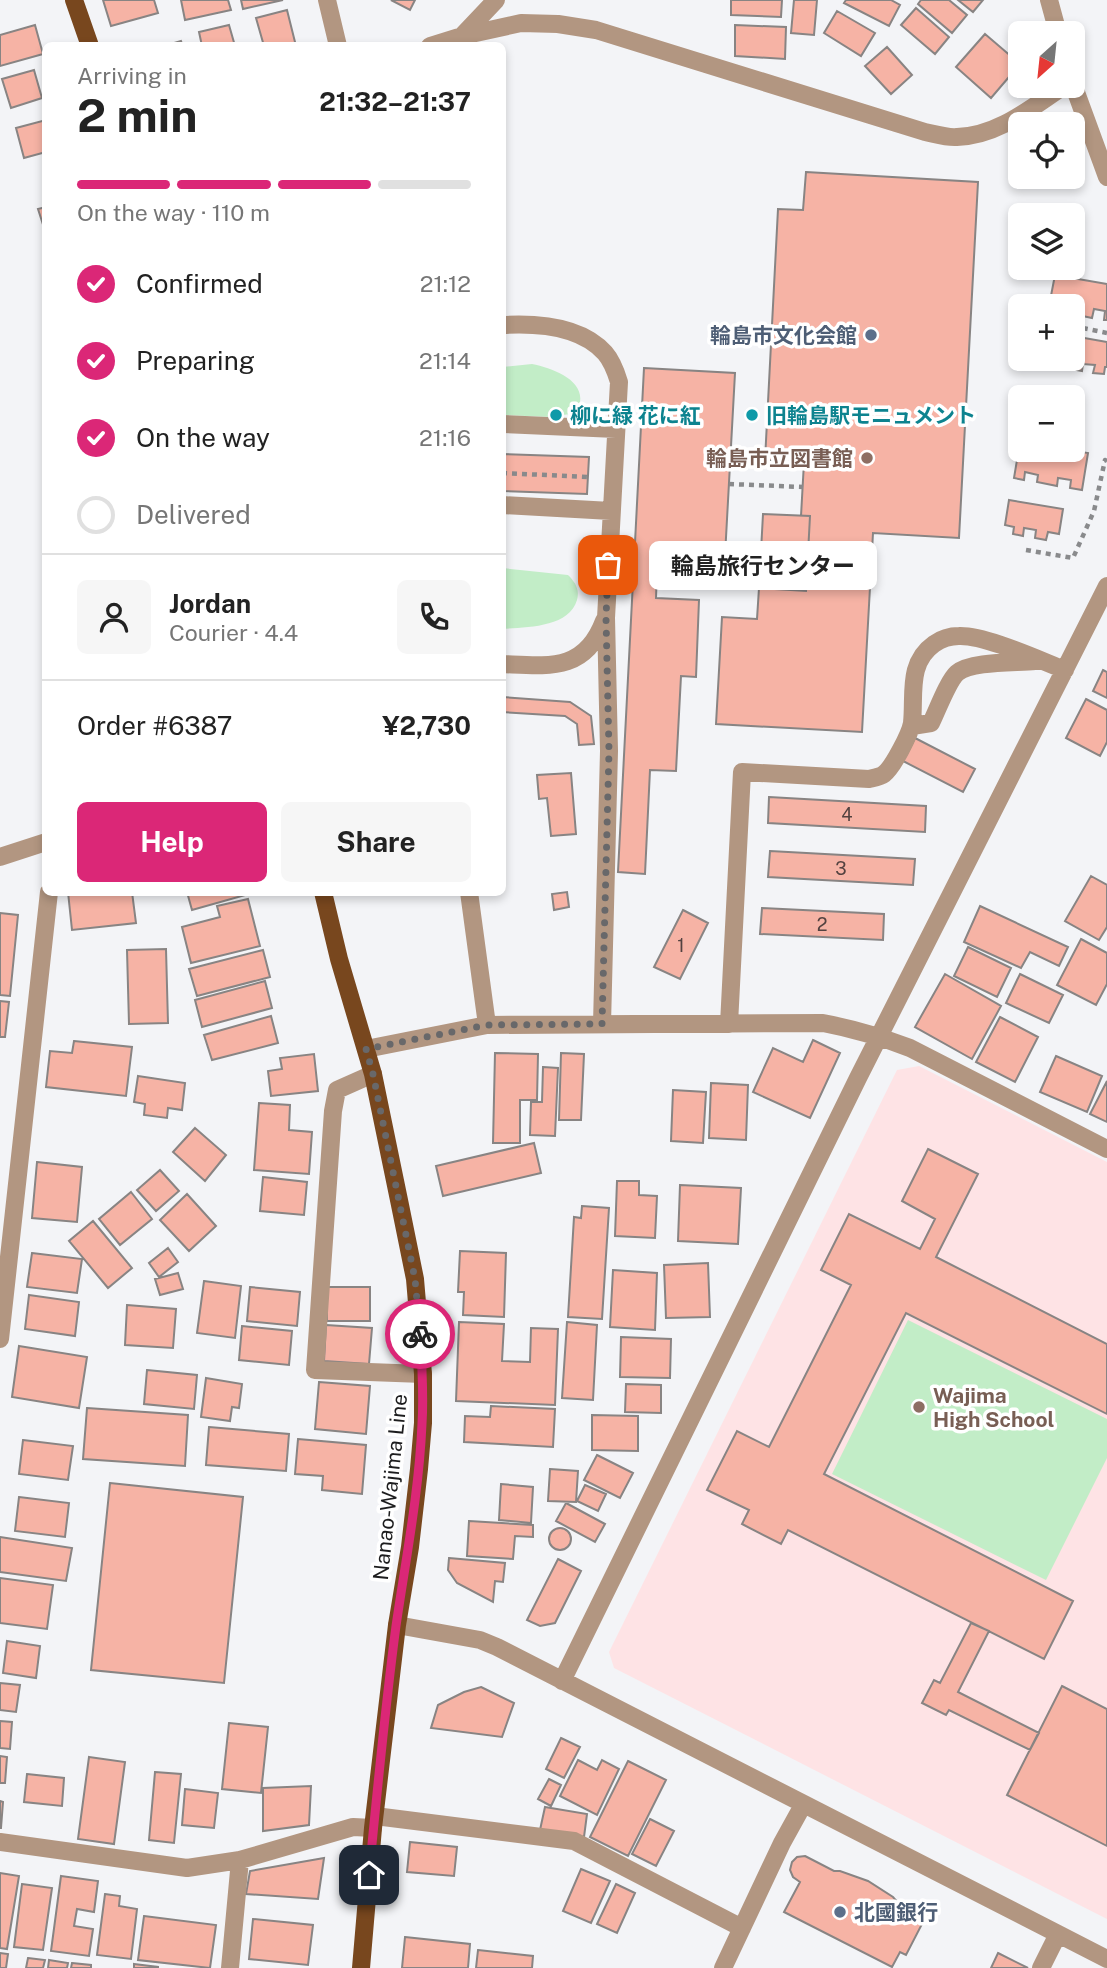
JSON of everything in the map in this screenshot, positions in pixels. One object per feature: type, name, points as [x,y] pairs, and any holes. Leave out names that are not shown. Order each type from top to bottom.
[{"type":"main road","points":[[74,0],[89,42]]},
{"type":"main road","name":"Nanao-Wajima Line","points":[[324,896],[339,959],[373,1074],[415,1279],[423,1374],[419,1469],[374,1822],[361,1968]]},
{"type":"street","points":[[327,0],[337,42]]},
{"type":"street","points":[[462,36],[496,0]]},
{"type":"street","points":[[1049,0],[1055,21]]},
{"type":"street","points":[[442,42],[521,23],[558,24],[596,30],[925,132],[956,137],[986,132],[1012,120],[1046,98]]},
{"type":"street","points":[[1078,98],[1107,177]]},
{"type":"street","points":[[506,326],[539,325],[562,329],[587,339],[605,353],[619,382],[606,618],[609,751],[602,1024]]},
{"type":"street","points":[[506,424],[616,429]]},
{"type":"street","points":[[506,505],[611,511]]},
{"type":"street","points":[[562,1681],[880,1036],[1107,586]]},
{"type":"street","points":[[506,664],[563,664],[580,657],[593,645],[606,618]]},
{"type":"street","points":[[729,1024],[742,772],[869,779],[883,775],[892,766],[912,726],[916,668],[925,650],[941,639],[959,635],[984,640],[1065,670]]},
{"type":"street","points":[[912,726],[931,723],[955,675],[963,669],[1042,660]]},
{"type":"street","points":[[0,857],[42,843]]},
{"type":"street","points":[[0,1339],[49,896]]},
{"type":"street","points":[[470,896],[487,1025]]},
{"type":"street","points":[[366,1049],[487,1025],[823,1023],[880,1036],[910,1048],[1107,1149]]},
{"type":"street","points":[[373,1074],[337,1090],[333,1111],[315,1370],[423,1374]]},
{"type":"street","points":[[397,1625],[480,1640],[1107,1959]]},
{"type":"street","points":[[723,1968],[782,1843],[803,1805]]},
{"type":"street","points":[[0,1842],[187,1868],[240,1860],[374,1822],[574,1841],[742,1928]]},
{"type":"street","points":[[230,1968],[240,1860]]},
{"type":"street","points":[[1041,1968],[1058,1934]]},
{"type":"path","points":[[1085,328],[1107,332]]},
{"type":"path","points":[[1026,550],[1073,558],[1094,511],[1105,460],[1107,461]]},
{"type":"path","points":[[506,473],[613,478]]},
{"type":"path","points":[[729,484],[803,487]]},
{"type":"shaded area","name":"Wajima High School","points":[[919,1066],[1107,1162],[1107,1919],[614,1668],[609,1652],[897,1070]]},
{"type":"green space","points":[[532,364],[569,379],[580,393],[576,413],[551,417],[506,415],[506,367]]},
{"type":"green space","points":[[506,568],[568,575],[575,583],[578,592],[572,609],[556,621],[506,629]]},
{"type":"green space","points":[[908,1320],[1107,1419],[1107,1458],[1046,1580],[832,1474]]},
{"type":"building","points":[[103,0],[154,0],[158,13],[111,26]]},
{"type":"building","points":[[181,0],[228,0],[231,10],[185,20]]},
{"type":"building","points":[[241,0],[283,0],[243,9]]},
{"type":"building","points":[[391,0],[415,0],[410,10]]},
{"type":"building","points":[[731,0],[782,0],[781,17],[731,15]]},
{"type":"building","points":[[794,0],[817,0],[814,35],[791,33]]},
{"type":"building","points":[[846,0],[891,0],[900,5],[889,26],[844,3]]},
{"type":"building","points":[[921,0],[949,0],[967,15],[952,33],[918,4]]},
{"type":"building","points":[[958,0],[983,0],[973,12]]},
{"type":"building","points":[[916,8],[949,37],[935,54],[901,25]]},
{"type":"building","points":[[287,10],[295,42],[263,42],[256,18]]},
{"type":"building","points":[[837,11],[875,33],[861,56],[824,33]]},
{"type":"building","points":[[35,25],[42,54],[0,66],[0,35]]},
{"type":"building","points":[[229,25],[234,42],[201,42],[199,32]]},
{"type":"building","points":[[735,25],[786,27],[785,59],[735,56]]},
{"type":"building","points":[[985,34],[1008,54],[1008,78],[991,98],[956,67]]},
{"type":"building","points":[[887,47],[912,75],[891,94],[865,66]]},
{"type":"building","points":[[34,70],[42,98],[11,108],[2,79]]},
{"type":"building","points":[[42,121],[42,153],[24,158],[16,128]]},
{"type":"building","name":"輪島市文化会館","points":[[806,172],[978,182],[959,538],[873,533],[862,732],[716,724],[722,617],[757,619],[759,588],[806,591],[810,516],[801,516],[804,462],[765,460],[778,209],[803,210]]},
{"type":"building","points":[[1054,280],[1084,280],[1107,284],[1107,320],[1104,320],[1105,311],[1094,309],[1092,318],[1085,317],[1085,294],[1051,294]]},
{"type":"building","points":[[1085,338],[1107,342],[1107,367],[1104,374],[1093,373],[1095,365],[1085,364]]},
{"type":"building","points":[[644,368],[735,373],[724,574],[657,570],[656,598],[699,600],[696,677],[681,676],[676,771],[650,770],[645,874],[618,872]]},
{"type":"building","points":[[1085,453],[1088,453],[1082,490],[1070,488],[1071,480],[1058,478],[1057,486],[1037,482],[1038,475],[1025,472],[1024,480],[1014,478],[1017,462],[1085,462]]},
{"type":"building","points":[[506,454],[589,457],[587,494],[506,491]]},
{"type":"building","points":[[1009,500],[1063,509],[1059,534],[1048,532],[1046,540],[1035,538],[1036,530],[1024,528],[1023,536],[1013,534],[1014,527],[1005,525]]},
{"type":"building","points":[[763,514],[810,516],[806,591],[759,588]]},
{"type":"building","points":[[1103,670],[1107,672],[1107,698],[1093,691]]},
{"type":"building","points":[[506,697],[570,702],[591,716],[594,744],[579,745],[577,724],[565,716],[506,712]]},
{"type":"building","points":[[1086,699],[1107,710],[1107,742],[1100,756],[1066,738]]},
{"type":"building","points":[[915,738],[975,769],[963,792],[903,761]]},
{"type":"building","points":[[571,773],[576,834],[551,836],[547,798],[539,799],[537,775]]},
{"type":"building","points":[[769,797],[926,806],[925,832],[768,823]]},
{"type":"building","points":[[770,851],[915,859],[913,885],[768,877]]},
{"type":"building","points":[[1091,876],[1107,885],[1107,927],[1099,940],[1065,921]]},
{"type":"building","points":[[567,892],[569,907],[554,910],[552,894]]},
{"type":"building","points":[[68,896],[133,896],[136,923],[72,930]]},
{"type":"building","points":[[188,896],[242,896],[192,910]]},
{"type":"building","points":[[248,899],[260,946],[191,963],[182,927],[220,917],[217,906]]},
{"type":"building","points":[[980,906],[1068,947],[1059,966],[1030,952],[1021,968],[964,942]]},
{"type":"building","points":[[762,908],[884,914],[883,940],[760,934]]},
{"type":"building","points":[[683,910],[708,923],[680,979],[654,967]]},
{"type":"building","points":[[0,913],[18,915],[10,996],[0,995]]},
{"type":"building","points":[[1081,939],[1107,953],[1107,984],[1096,1005],[1057,985]]},
{"type":"building","points":[[968,947],[1011,968],[997,997],[954,976]]},
{"type":"building","points":[[166,949],[168,1023],[129,1024],[127,950]]},
{"type":"building","points":[[263,950],[270,977],[197,996],[189,969]]},
{"type":"building","points":[[945,974],[1001,1006],[972,1059],[915,1027]]},
{"type":"building","points":[[1020,974],[1063,995],[1049,1023],[1006,1003]]},
{"type":"building","points":[[265,981],[272,1008],[202,1027],[195,1000]]},
{"type":"building","points":[[0,1001],[9,1002],[5,1037],[0,1037]]},
{"type":"building","points":[[271,1016],[278,1043],[212,1060],[204,1035]]},
{"type":"building","points":[[1000,1017],[1038,1037],[1015,1082],[976,1062]]},
{"type":"building","points":[[813,1040],[840,1053],[810,1118],[753,1092],[773,1048],[803,1062]]},
{"type":"building","points":[[74,1041],[132,1047],[126,1096],[46,1087],[50,1051],[72,1053]]},
{"type":"building","points":[[495,1053],[538,1054],[537,1100],[520,1100],[520,1143],[493,1143]]},
{"type":"building","points":[[561,1053],[584,1054],[581,1120],[559,1120]]},
{"type":"building","points":[[314,1054],[318,1091],[271,1096],[268,1071],[282,1069],[280,1058]]},
{"type":"building","points":[[1056,1056],[1102,1076],[1087,1112],[1040,1092]]},
{"type":"building","points":[[543,1067],[558,1068],[555,1136],[530,1135],[531,1102],[542,1102]]},
{"type":"building","points":[[138,1076],[185,1083],[182,1110],[168,1108],[167,1118],[144,1115],[145,1104],[134,1102]]},
{"type":"building","points":[[1107,1081],[1107,1122],[1090,1114]]},
{"type":"building","points":[[711,1083],[748,1085],[746,1140],[709,1138]]},
{"type":"building","points":[[673,1090],[706,1092],[703,1143],[671,1141]]},
{"type":"building","points":[[259,1103],[290,1105],[289,1130],[312,1132],[309,1174],[254,1170]]},
{"type":"building","points":[[195,1128],[226,1155],[205,1181],[173,1152]]},
{"type":"building","points":[[534,1143],[541,1173],[443,1196],[436,1166]]},
{"type":"building","points":[[928,1149],[978,1174],[936,1257],[1107,1344],[1107,1414],[906,1313],[824,1474],[1073,1601],[1044,1659],[788,1530],[781,1544],[742,1524],[749,1510],[707,1490],[737,1431],[769,1447],[851,1285],[821,1270],[849,1214],[920,1249],[935,1219],[902,1201]]},
{"type":"building","points":[[37,1162],[82,1167],[77,1222],[32,1218]]},
{"type":"building","points":[[160,1170],[179,1191],[156,1211],[137,1190]]},
{"type":"building","points":[[263,1177],[307,1182],[304,1215],[260,1211]]},
{"type":"building","points":[[617,1181],[639,1181],[639,1195],[657,1196],[655,1238],[615,1236]]},
{"type":"building","points":[[680,1185],[741,1188],[738,1244],[678,1241]]},
{"type":"building","points":[[131,1192],[152,1219],[120,1245],[99,1219]]},
{"type":"building","points":[[187,1194],[216,1226],[189,1251],[160,1220]]},
{"type":"building","points":[[582,1206],[609,1208],[602,1319],[568,1317],[574,1217],[581,1218]]},
{"type":"building","points":[[93,1221],[132,1268],[108,1288],[69,1241]]},
{"type":"building","points":[[168,1248],[178,1262],[159,1277],[149,1263]]},
{"type":"building","points":[[460,1251],[506,1253],[504,1317],[463,1315],[464,1292],[458,1292]]},
{"type":"building","points":[[32,1253],[82,1259],[77,1293],[27,1287]]},
{"type":"building","points":[[708,1263],[710,1317],[666,1318],[664,1265]]},
{"type":"building","points":[[613,1270],[657,1273],[655,1330],[610,1327]]},
{"type":"building","points":[[178,1273],[183,1289],[160,1295],[155,1279]]},
{"type":"building","points":[[204,1281],[241,1286],[235,1338],[197,1333]]},
{"type":"building","points":[[250,1287],[300,1292],[297,1326],[247,1321]]},
{"type":"building","points":[[327,1287],[370,1287],[370,1321],[327,1321]]},
{"type":"building","points":[[29,1295],[79,1302],[75,1336],[25,1329]]},
{"type":"building","points":[[127,1305],[176,1309],[173,1348],[125,1345]]},
{"type":"building","points":[[459,1322],[504,1324],[502,1361],[530,1362],[531,1328],[558,1329],[555,1405],[456,1401]]},
{"type":"building","points":[[567,1322],[597,1325],[593,1400],[562,1398]]},
{"type":"building","points":[[326,1325],[372,1328],[369,1364],[324,1361]]},
{"type":"building","points":[[242,1326],[292,1331],[289,1365],[239,1360]]},
{"type":"building","points":[[621,1337],[671,1339],[670,1378],[620,1377]]},
{"type":"building","points":[[19,1346],[87,1357],[79,1408],[12,1397]]},
{"type":"building","points":[[147,1370],[197,1375],[194,1409],[144,1404]]},
{"type":"building","points":[[206,1378],[242,1384],[239,1408],[232,1407],[230,1421],[201,1417]]},
{"type":"building","points":[[319,1382],[370,1386],[366,1434],[315,1429]]},
{"type":"building","points":[[626,1384],[661,1385],[661,1413],[625,1412]]},
{"type":"building","points":[[491,1406],[555,1409],[553,1447],[464,1442],[465,1416],[490,1417]]},
{"type":"building","points":[[87,1408],[188,1415],[185,1466],[83,1459]]},
{"type":"building","points":[[592,1415],[638,1416],[638,1451],[592,1450]]},
{"type":"building","points":[[209,1427],[289,1434],[286,1471],[206,1465]]},
{"type":"building","points":[[298,1439],[366,1445],[362,1494],[322,1490],[323,1476],[295,1474]]},
{"type":"building","points":[[23,1440],[73,1446],[68,1480],[19,1474]]},
{"type":"building","points":[[597,1455],[633,1473],[620,1498],[584,1480]]},
{"type":"building","points":[[550,1469],[578,1471],[576,1502],[548,1501]]},
{"type":"building","points":[[110,1483],[243,1497],[224,1683],[91,1670]]},
{"type":"building","points":[[501,1484],[533,1487],[531,1523],[499,1520]]},
{"type":"building","points":[[585,1485],[606,1494],[598,1511],[577,1501]]},
{"type":"building","points":[[19,1497],[69,1503],[65,1537],[15,1531]]},
{"type":"building","points":[[566,1503],[605,1524],[595,1542],[556,1521]]},
{"type":"building","points":[[469,1521],[533,1525],[533,1537],[515,1536],[513,1559],[467,1556]]},
{"type":"building","points":[[560,1528],[568,1531],[571,1539],[568,1547],[560,1550],[552,1547],[549,1539],[552,1531]]},
{"type":"building","points":[[0,1537],[72,1548],[66,1581],[0,1572]]},
{"type":"building","points":[[449,1558],[505,1563],[503,1582],[495,1581],[493,1602],[457,1583],[448,1570]]},
{"type":"building","points":[[558,1559],[581,1571],[555,1623],[540,1626],[527,1620]]},
{"type":"building","points":[[0,1578],[53,1585],[47,1629],[0,1623]]},
{"type":"building","points":[[971,1623],[989,1631],[958,1692],[1039,1733],[1030,1750],[949,1710],[946,1715],[922,1703],[934,1680],[940,1683]]},
{"type":"building","points":[[7,1641],[40,1646],[36,1678],[3,1673]]},
{"type":"building","points":[[0,1683],[20,1685],[16,1712],[0,1710]]},
{"type":"building","points":[[1062,1686],[1107,1709],[1107,1846],[1007,1795]]},
{"type":"building","points":[[481,1687],[514,1703],[502,1737],[431,1728],[438,1705]]},
{"type":"building","points":[[0,1721],[12,1722],[10,1749],[0,1748]]},
{"type":"building","points":[[229,1723],[268,1727],[261,1793],[222,1789]]},
{"type":"building","points":[[561,1738],[580,1747],[564,1778],[546,1769]]},
{"type":"building","points":[[0,1756],[7,1757],[5,1783],[0,1783]]},
{"type":"building","points":[[89,1757],[125,1762],[114,1844],[78,1839]]},
{"type":"building","points":[[578,1760],[597,1770],[602,1760],[619,1769],[597,1815],[560,1796]]},
{"type":"building","points":[[628,1761],[666,1780],[628,1856],[590,1837]]},
{"type":"building","points":[[155,1772],[181,1774],[174,1843],[149,1840]]},
{"type":"building","points":[[27,1774],[64,1778],[62,1806],[24,1802]]},
{"type":"building","points":[[549,1779],[561,1785],[551,1806],[538,1799]]},
{"type":"building","points":[[311,1786],[309,1825],[263,1831],[263,1788]]},
{"type":"building","points":[[185,1789],[218,1793],[214,1828],[182,1825]]},
{"type":"building","points":[[0,1801],[3,1802],[1,1828],[0,1828]]},
{"type":"building","points":[[545,1807],[587,1814],[584,1837],[540,1830]]},
{"type":"building","points":[[650,1819],[674,1831],[656,1866],[632,1854]]},
{"type":"building","points":[[410,1842],[457,1847],[454,1876],[407,1872]]},
{"type":"building","points":[[805,1856],[834,1871],[868,1881],[919,1915],[916,1921],[922,1924],[906,1955],[900,1952],[892,1967],[784,1912],[800,1882],[793,1877],[790,1870],[792,1862],[797,1857]]},
{"type":"building","points":[[324,1858],[318,1899],[246,1894],[250,1871]]},
{"type":"building","points":[[581,1869],[610,1881],[591,1923],[563,1911]]},
{"type":"building","points":[[0,1873],[19,1876],[7,1949],[0,1948]]},
{"type":"building","points":[[61,1876],[98,1881],[94,1912],[77,1909],[74,1926],[93,1929],[89,1956],[51,1951]]},
{"type":"building","points":[[22,1884],[52,1888],[43,1950],[14,1947]]},
{"type":"building","points":[[616,1884],[635,1893],[617,1933],[597,1924]]},
{"type":"building","points":[[105,1894],[120,1896],[119,1906],[137,1909],[131,1959],[97,1955]]},
{"type":"building","points":[[144,1916],[216,1925],[210,1968],[138,1960]]},
{"type":"building","points":[[253,1919],[313,1925],[308,1965],[249,1959]]},
{"type":"building","points":[[405,1937],[470,1944],[468,1968],[402,1968]]},
{"type":"building","points":[[478,1950],[533,1956],[532,1968],[476,1968]]},
{"type":"building","points":[[0,1953],[8,1954],[6,1968],[0,1968]]},
{"type":"building","points":[[998,1953],[1028,1968],[991,1968]]},
{"type":"building","points":[[28,1958],[45,1960],[43,1968],[26,1968]]},
{"type":"building","points":[[49,1960],[68,1963],[67,1968],[48,1968]]},
{"type":"building","points":[[72,1963],[91,1965],[91,1968],[71,1968]]},
{"type":"building","points":[[134,1964],[158,1967],[158,1968],[134,1968]]},
{"type":"way so far","points":[[420,1334],[415,1279],[366,1049],[487,1025],[602,1024],[609,751],[606,618],[608,565]]},
{"type":"place","name":"輪島市文化会館","points":[[871,335]]},
{"type":"place","name":"柳に緑 花に紅","points":[[556,415]]},
{"type":"place","name":"旧輪島駅モニュメント","points":[[752,415]]},
{"type":"place","name":"輪島市立図書館","points":[[867,458]]},
{"type":"place","name":"輪島旅行センター","points":[[608,565]]},
{"type":"place","name":"Wajima High School","points":[[919,1407]]},
{"type":"place","name":"北國銀行","points":[[840,1912]]},
{"type":"route","points":[[369,1875],[397,1625],[419,1469],[423,1423],[420,1334]]}]
